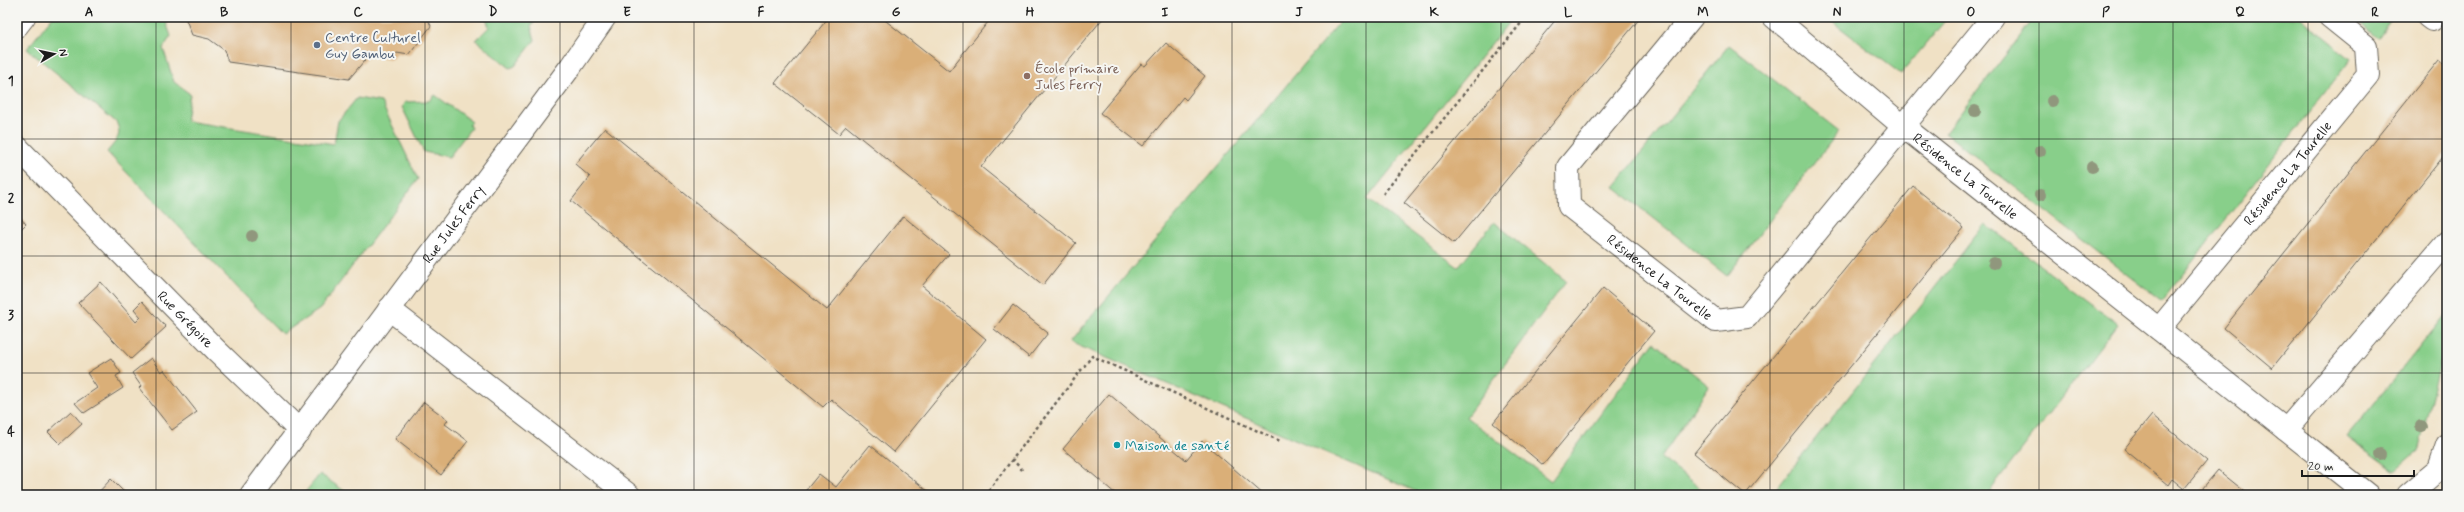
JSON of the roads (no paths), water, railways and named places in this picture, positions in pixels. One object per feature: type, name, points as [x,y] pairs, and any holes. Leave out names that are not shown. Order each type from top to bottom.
[{"type":"street","points":[[17,26],[24,17]]},
{"type":"street","name":"Rue Jules Ferry","points":[[300,431],[389,309],[571,66],[605,17]]},
{"type":"street","name":"Résidence La Tourelle","points":[[1692,17],[1568,167],[1569,206],[1716,321],[1746,317],[1904,127],[1993,17]]},
{"type":"street","name":"Résidence La Tourelle","points":[[1774,17],[1904,127],[2368,495]]},
{"type":"street","name":"Résidence La Tourelle","points":[[2159,329],[2368,75],[2366,46],[2330,17]]},
{"type":"street","name":"Rue Grégoire","points":[[17,147],[216,350],[300,431]]},
{"type":"street","points":[[2286,430],[2447,242]]},
{"type":"street","points":[[389,309],[629,495]]},
{"type":"street","points":[[251,495],[300,431]]},
{"type":"street","points":[[2408,495],[2439,469],[2447,445]]},
{"type":"place","name":"Centre Culturel Guy Gambu","points":[[317,45]]},
{"type":"place","name":"École primaire Jules Ferry","points":[[1027,76]]},
{"type":"place","name":"Maison de santé","points":[[1117,445]]}]
